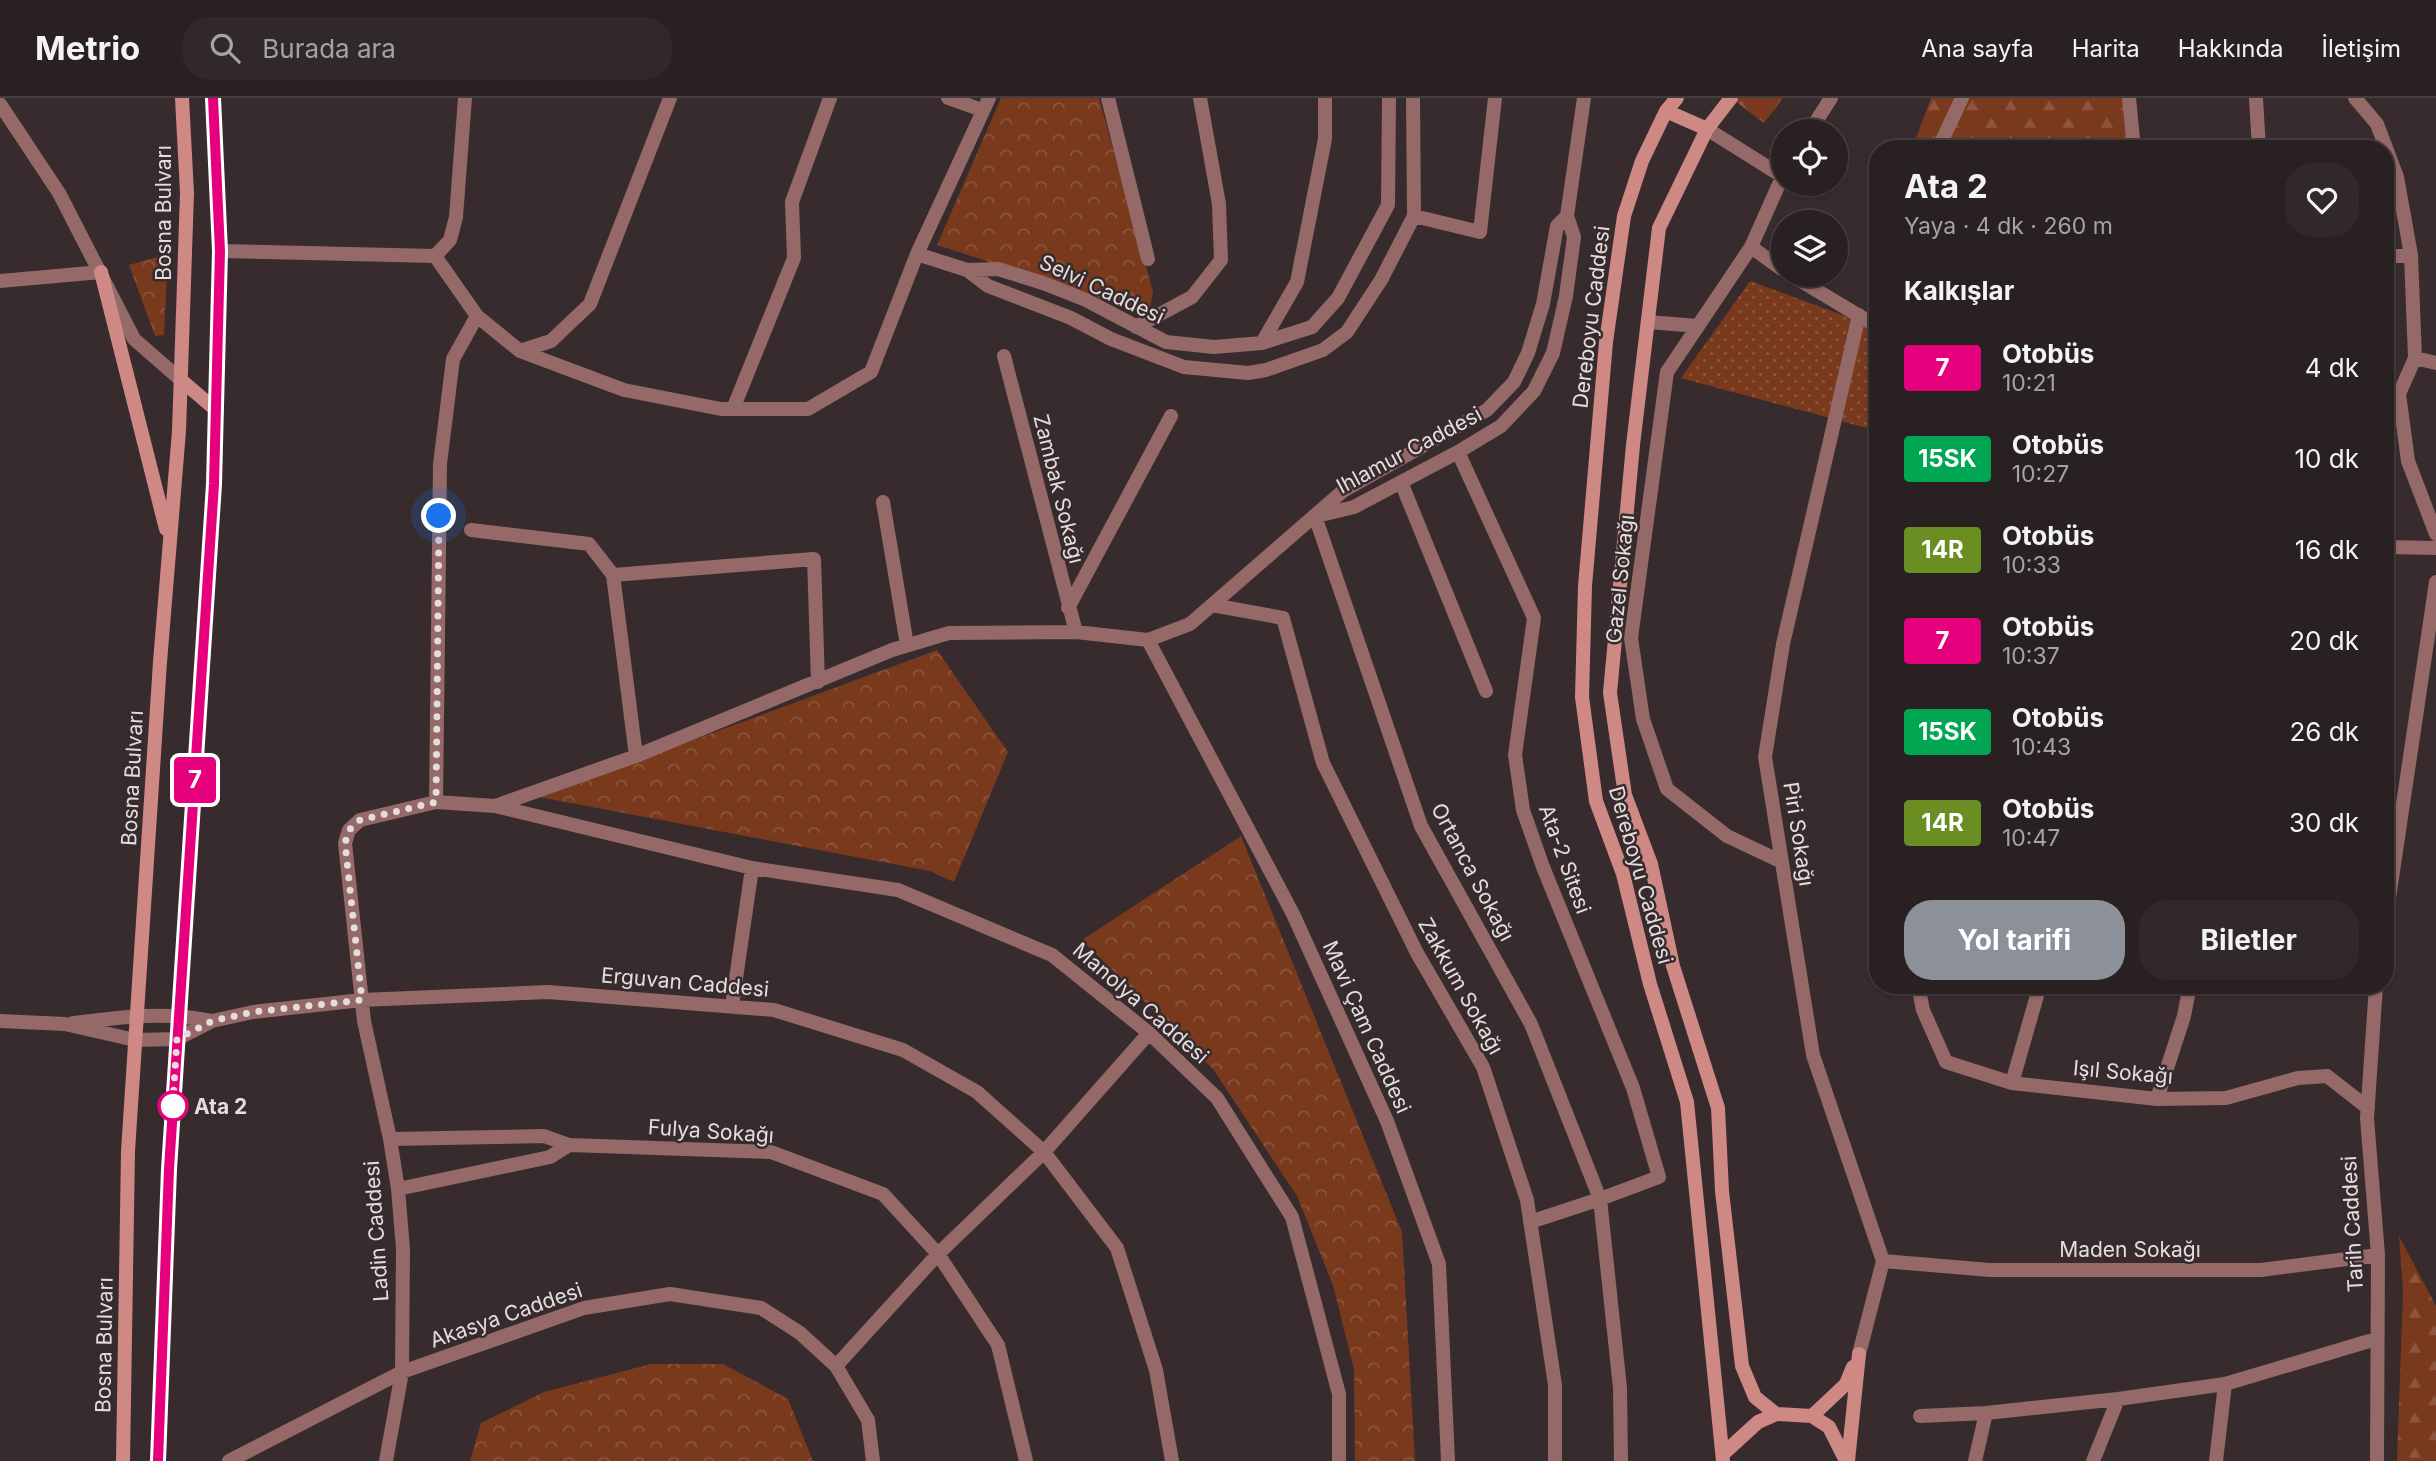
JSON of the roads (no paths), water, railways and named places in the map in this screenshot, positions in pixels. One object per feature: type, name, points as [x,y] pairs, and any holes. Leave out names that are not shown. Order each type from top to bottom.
[{"type":"main road","name":"Bosna Bulvarı","points":[[123,1461],[128,1151],[181,380],[187,193],[182,98]]},
{"type":"main road","points":[[158,1461],[177,1039],[216,410],[220,251],[213,98]]},
{"type":"main road","name":"Dereboyu Caddesi","points":[[1677,98],[1665,111],[1642,160],[1624,216],[1606,342],[1585,586],[1582,697],[1596,801],[1623,874],[1650,984],[1687,1102],[1723,1457]]},
{"type":"main road","name":"Dereboyu Caddesi","points":[[1731,98],[1707,129],[1659,228],[1610,693],[1625,795],[1651,864],[1673,966],[1718,1108],[1722,1191],[1742,1366],[1755,1397],[1776,1414]]},
{"type":"main road","points":[[1665,111],[1707,129]]},
{"type":"main road","points":[[101,272],[170,541]]},
{"type":"main road","points":[[181,380],[216,410]]},
{"type":"main road","points":[[1812,1416],[1846,1384],[1859,1354]]},
{"type":"main road","points":[[1847,1461],[1859,1354]]},
{"type":"main road","points":[[1723,1457],[1758,1422],[1776,1414],[1812,1416],[1829,1427],[1847,1461]]},
{"type":"street","points":[[220,251],[435,256],[450,240],[456,217],[465,98]]},
{"type":"street","points":[[520,351],[551,341],[590,304],[670,98]]},
{"type":"street","points":[[733,408],[794,258],[792,202],[830,98]]},
{"type":"street","points":[[435,256],[477,316],[520,351],[624,390],[733,408],[808,408],[871,372],[916,254],[986,104],[948,98]]},
{"type":"street","points":[[1108,98],[1147,259]]},
{"type":"street","points":[[1136,327],[1192,297],[1221,260],[1219,204],[1199,98]]},
{"type":"street","points":[[1262,343],[1297,282],[1325,139],[1325,98]]},
{"type":"street","name":"Selvi Caddesi","points":[[916,254],[967,270],[998,268],[1043,283],[1086,300],[1166,342],[1214,347],[1262,343],[1312,327],[1338,298],[1388,205],[1389,98]]},
{"type":"street","points":[[967,270],[988,286],[1184,367],[1248,373],[1266,370],[1323,350],[1347,332],[1381,279],[1414,216],[1413,98]]},
{"type":"street","points":[[1414,216],[1480,232],[1494,98]]},
{"type":"street","points":[[1315,516],[1343,491],[1488,410],[1514,382],[1528,353],[1543,304],[1557,226],[1567,216],[1584,98]]},
{"type":"street","points":[[1818,119],[1831,98]]},
{"type":"street","points":[[1942,140],[1962,98]]},
{"type":"street","points":[[2129,98],[2133,140]]},
{"type":"street","points":[[2256,98],[2258,140]]},
{"type":"street","points":[[2355,98],[2377,124],[2383,140]]},
{"type":"street","points":[[0,104],[59,193],[134,339],[181,380]]},
{"type":"street","points":[[1707,129],[1771,168]]},
{"type":"street","points":[[2394,169],[2411,255],[2415,358],[2399,394],[2408,461],[2436,534]]},
{"type":"street","name":"Gazel Sokağı","points":[[1774,196],[1751,247],[1667,372],[1631,638],[1643,719],[1667,789],[1727,836],[1782,862]]},
{"type":"street","name":"Ihlamur Caddesi","points":[[1148,640],[1190,624],[1315,516],[1353,507],[1458,452],[1501,426],[1534,391],[1553,353],[1566,296],[1574,237],[1567,216]]},
{"type":"street","points":[[1751,247],[1771,261]]},
{"type":"street","points":[[2394,256],[2411,255]]},
{"type":"street","points":[[0,281],[101,272]]},
{"type":"street","points":[[1811,287],[1869,321]]},
{"type":"street","name":"Piri Sokağı","points":[[1859,315],[1783,644],[1765,757],[1813,1055],[1882,1261]]},
{"type":"street","points":[[477,316],[453,359],[440,464],[436,802],[495,806],[636,756],[906,645],[949,633],[1076,632],[1148,640]]},
{"type":"street","points":[[1648,322],[1698,326]]},
{"type":"street","name":"Zambak Sokağı","points":[[1004,356],[1076,632]]},
{"type":"street","points":[[2415,358],[2436,363]]},
{"type":"street","points":[[1068,608],[1171,416]]},
{"type":"street","name":"Ata-2 Sitesi","points":[[1458,452],[1534,618],[1516,755],[1523,810],[1543,867],[1633,1088],[1659,1177],[1531,1222]]},
{"type":"street","points":[[1401,482],[1486,691]]},
{"type":"street","points":[[883,502],[906,645]]},
{"type":"street","name":"Ortanca Sokağı","points":[[1315,516],[1421,826],[1531,1024],[1600,1199]]},
{"type":"street","points":[[471,530],[589,544],[613,575],[636,756]]},
{"type":"street","points":[[2394,547],[2436,548]]},
{"type":"street","points":[[613,575],[814,559],[818,682]]},
{"type":"street","points":[[2394,864],[2436,582]]},
{"type":"street","name":"Zakkum Sokağı","points":[[1212,605],[1283,618],[1323,763],[1417,953],[1483,1068],[1527,1200],[1555,1385],[1556,1461]]},
{"type":"street","name":"Mavi Çam Caddesi","points":[[1148,640],[1293,914],[1387,1121],[1439,1264],[1448,1461]]},
{"type":"street","name":"Ladin Caddesi","points":[[386,1461],[402,1372],[403,1249],[390,1139],[362,1000],[345,843],[349,830],[360,820],[436,802]]},
{"type":"street","name":"Manolya Caddesi","points":[[495,806],[752,868],[898,890],[1052,955],[1149,1033],[1217,1098],[1292,1217],[1339,1394],[1339,1461]]},
{"type":"street","points":[[732,1006],[752,868]]},
{"type":"street","name":"Erguvan Caddesi","points":[[212,1021],[253,1012],[362,1000],[548,992],[774,1010],[903,1050],[977,1092],[1044,1152],[1117,1248],[1156,1370],[1172,1461]]},
{"type":"street","name":"Işıl Sokağı","points":[[1920,994],[1923,1010],[1946,1062],[2012,1083],[2157,1099],[2226,1098],[2298,1078],[2327,1076],[2368,1108]]},
{"type":"street","points":[[2012,1083],[2037,994]]},
{"type":"street","points":[[2157,1099],[2184,1016],[2188,994]]},
{"type":"street","name":"Tarih Caddesi","points":[[2375,994],[2368,1108],[2378,1255],[2377,1461]]},
{"type":"street","points":[[0,1021],[65,1024],[136,1015],[179,1014],[212,1021]]},
{"type":"street","points":[[65,1024],[135,1041],[177,1039],[212,1021]]},
{"type":"street","points":[[836,1366],[938,1254],[1044,1152],[1149,1033]]},
{"type":"street","name":"Fulya Sokağı","points":[[390,1139],[544,1136],[569,1145],[771,1152],[883,1194],[938,1254],[998,1345],[1026,1461]]},
{"type":"street","points":[[398,1189],[550,1157],[569,1145]]},
{"type":"street","points":[[1600,1199],[1620,1388],[1621,1461]]},
{"type":"street","name":"Maden Sokağı","points":[[1882,1261],[1990,1270],[2261,1270],[2378,1255]]},
{"type":"street","points":[[1859,1354],[1882,1261]]},
{"type":"street","name":"Akasya Caddesi","points":[[229,1461],[402,1372],[584,1308],[670,1294],[761,1308],[800,1333],[836,1366],[868,1420],[873,1461]]},
{"type":"street","points":[[1920,1416],[1986,1413],[2225,1384],[2376,1339]]},
{"type":"street","points":[[2216,1461],[2225,1384]]},
{"type":"street","points":[[2093,1461],[2118,1399]]},
{"type":"street","points":[[1975,1461],[1986,1413]]},
{"type":"place","name":"Ata 2","points":[[173,1106]]}]
